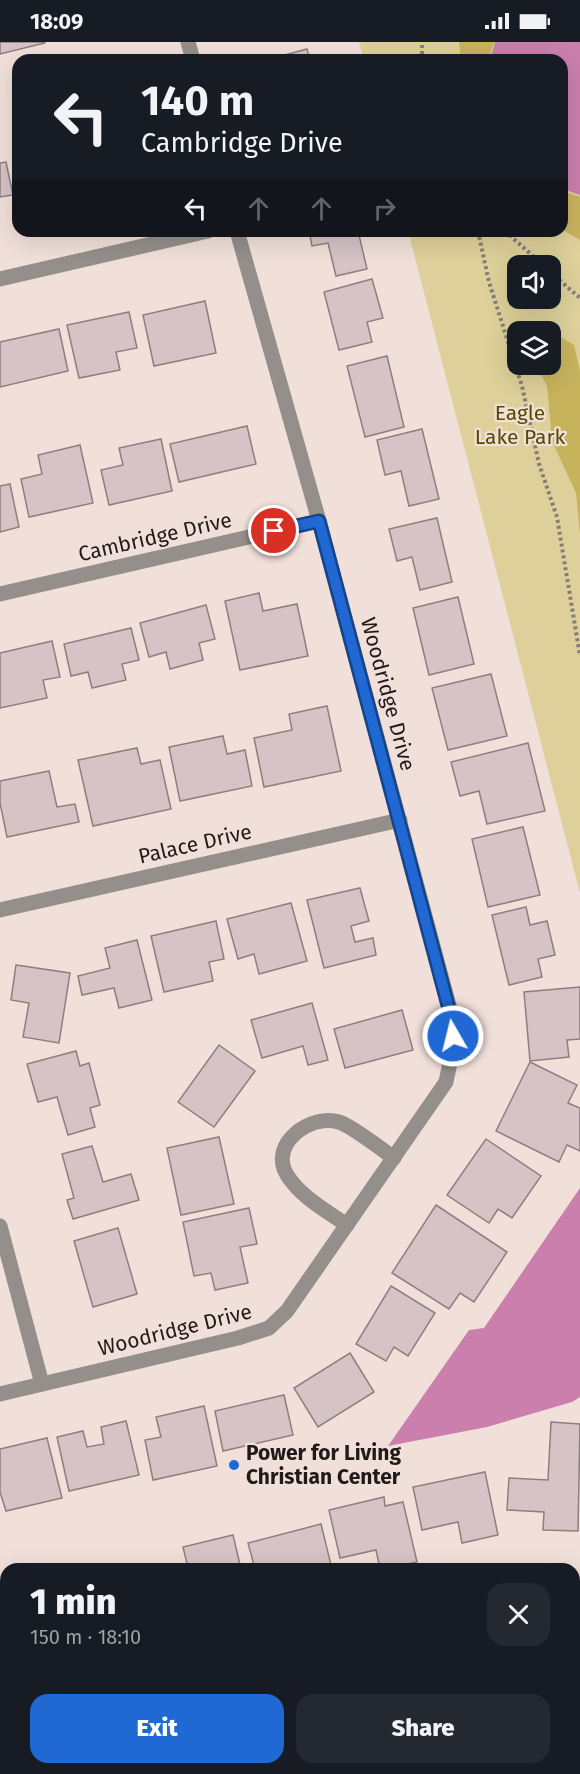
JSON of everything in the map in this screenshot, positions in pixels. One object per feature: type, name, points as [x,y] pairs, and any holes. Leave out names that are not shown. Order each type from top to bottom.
[{"type":"street","points":[[0,279],[182,237]]},
{"type":"street","name":"Woodridge Drive","points":[[0,1394],[238,1338],[269,1328],[287,1311],[446,1082],[453,1048],[453,1024],[319,521],[239,237]]},
{"type":"street","name":"Cambridge Drive","points":[[0,594],[319,521]]},
{"type":"street","name":"Palace Drive","points":[[0,910],[400,820]]},
{"type":"street","points":[[347,1225],[297,1190],[285,1172],[283,1158],[288,1141],[297,1131],[309,1125],[339,1122],[394,1158]]},
{"type":"street","points":[[0,1226],[42,1384]]},
{"type":"path","points":[[479,237],[489,282],[522,386],[539,464],[558,517],[580,656]]},
{"type":"path","points":[[513,237],[532,255]]},
{"type":"path","points":[[561,282],[580,298]]},
{"type":"green space","name":"Eagle Lake Park","points":[[359,42],[580,42],[580,893],[410,237],[568,237],[568,54],[362,54]]},
{"type":"shaded area","points":[[459,42],[494,42],[490,54],[460,54]]},
{"type":"shaded area","points":[[495,42],[580,42],[580,195],[568,191],[568,54],[492,54]]},
{"type":"shaded area","points":[[568,193],[580,197],[580,240],[568,233]]},
{"type":"shaded area","points":[[561,337],[574,345],[580,371],[580,534],[576,493],[552,441],[547,386],[541,375],[561,375]]},
{"type":"shaded area","points":[[580,1188],[580,1397],[572,1402],[487,1427],[388,1446],[469,1330],[484,1328]]},
{"type":"building","points":[[0,42],[45,42],[45,43],[0,54]]},
{"type":"building","points":[[307,49],[308,54],[288,54]]},
{"type":"building","points":[[6,162],[12,195],[0,197],[0,163]]},
{"type":"building","points":[[310,237],[359,237],[367,269],[336,276],[328,243],[312,246]]},
{"type":"building","points":[[372,279],[383,318],[367,322],[372,342],[339,350],[324,292]]},
{"type":"building","points":[[205,301],[216,353],[154,366],[143,315]]},
{"type":"building","points":[[129,312],[137,348],[116,352],[120,370],[79,378],[67,325]]},
{"type":"building","points":[[59,329],[68,371],[0,387],[0,342]]},
{"type":"building","points":[[387,356],[404,427],[365,437],[347,366]]},
{"type":"building","points":[[247,426],[256,464],[179,482],[170,444]]},
{"type":"building","points":[[422,429],[439,499],[409,506],[401,471],[385,475],[377,440]]},
{"type":"building","points":[[161,439],[172,491],[109,505],[101,470],[123,465],[119,448]]},
{"type":"building","points":[[80,445],[93,503],[29,517],[21,479],[42,474],[38,455]]},
{"type":"building","points":[[10,484],[19,527],[0,532],[0,486]]},
{"type":"building","points":[[437,518],[452,582],[420,590],[412,557],[397,561],[389,529]]},
{"type":"building","points":[[259,593],[263,611],[297,604],[308,656],[240,670],[225,601]]},
{"type":"building","points":[[458,597],[474,664],[429,675],[413,608]]},
{"type":"building","points":[[206,605],[215,639],[199,643],[203,660],[170,669],[166,652],[149,657],[140,623]]},
{"type":"building","points":[[131,628],[139,660],[122,664],[126,680],[92,688],[88,672],[71,676],[64,644]]},
{"type":"building","points":[[52,641],[60,677],[43,680],[47,698],[0,708],[0,653]]},
{"type":"building","points":[[491,674],[507,736],[448,750],[432,688]]},
{"type":"building","points":[[327,706],[341,771],[264,787],[254,738],[292,730],[289,714]]},
{"type":"building","points":[[223,736],[227,754],[245,750],[252,786],[180,801],[169,747]]},
{"type":"building","points":[[528,743],[545,811],[487,824],[479,791],[460,796],[451,762]]},
{"type":"building","points":[[137,748],[141,764],[160,760],[171,809],[93,826],[78,760]]},
{"type":"building","points":[[49,771],[57,807],[75,804],[79,822],[7,837],[0,803],[0,781]]},
{"type":"building","points":[[523,827],[540,895],[488,907],[472,839]]},
{"type":"building","points":[[360,888],[369,921],[351,926],[355,942],[373,938],[376,955],[324,968],[307,900]]},
{"type":"building","points":[[291,903],[307,961],[259,974],[254,954],[238,959],[227,919]]},
{"type":"building","points":[[526,907],[530,925],[547,921],[555,955],[538,959],[542,977],[509,985],[492,915]]},
{"type":"building","points":[[216,921],[224,959],[209,962],[213,981],[164,992],[151,936]]},
{"type":"building","points":[[137,940],[152,1000],[119,1008],[114,988],[82,995],[78,976],[110,968],[105,948]]},
{"type":"building","points":[[16,965],[70,973],[59,1043],[23,1037],[29,1003],[11,1000]]},
{"type":"building","points":[[580,987],[580,1039],[567,1040],[569,1057],[530,1061],[524,992]]},
{"type":"building","points":[[312,1003],[328,1060],[308,1065],[303,1046],[262,1058],[251,1020]]},
{"type":"building","points":[[402,1010],[413,1050],[345,1068],[334,1029]]},
{"type":"building","points":[[219,1045],[255,1071],[214,1127],[178,1102]]},
{"type":"building","points":[[76,1051],[80,1066],[89,1063],[100,1105],[90,1108],[95,1127],[68,1135],[57,1097],[38,1102],[27,1064]]},
{"type":"building","points":[[530,1062],[577,1085],[568,1103],[580,1108],[580,1151],[567,1145],[559,1162],[496,1131]]},
{"type":"building","points":[[219,1137],[234,1204],[181,1215],[167,1148]]},
{"type":"building","points":[[486,1139],[541,1176],[512,1218],[498,1209],[489,1223],[447,1195]]},
{"type":"building","points":[[92,1146],[103,1182],[131,1174],[139,1200],[73,1219],[67,1200],[74,1198],[62,1154]]},
{"type":"building","points":[[436,1205],[507,1252],[474,1302],[460,1293],[449,1309],[392,1273]]},
{"type":"building","points":[[249,1208],[257,1244],[240,1247],[248,1283],[215,1290],[211,1273],[194,1276],[183,1222]]},
{"type":"building","points":[[118,1228],[137,1294],[93,1307],[74,1241]]},
{"type":"building","points":[[391,1286],[435,1313],[408,1356],[394,1347],[386,1361],[356,1344]]},
{"type":"building","points":[[350,1353],[374,1392],[318,1427],[294,1388]]},
{"type":"building","points":[[284,1395],[293,1435],[223,1451],[215,1411]]},
{"type":"building","points":[[204,1406],[217,1466],[153,1480],[145,1440],[161,1437],[156,1417]]},
{"type":"building","points":[[126,1421],[139,1475],[69,1491],[57,1437],[83,1431],[87,1447],[104,1444],[101,1427]]},
{"type":"building","points":[[551,1422],[580,1424],[578,1531],[543,1530],[544,1512],[507,1510],[509,1478],[548,1480]]},
{"type":"building","points":[[47,1438],[62,1498],[6,1511],[0,1492],[0,1449]]},
{"type":"building","points":[[485,1472],[498,1535],[462,1543],[458,1522],[422,1530],[413,1487]]},
{"type":"building","points":[[384,1497],[385,1506],[403,1502],[417,1562],[379,1563],[376,1550],[340,1558],[329,1510]]},
{"type":"building","points":[[321,1524],[331,1563],[253,1563],[248,1543]]},
{"type":"building","points":[[233,1535],[240,1563],[187,1563],[183,1547]]},
{"type":"place","name":"Power for Living Christian Center","points":[[234,1465]]},
{"type":"route","points":[[274,531],[319,521],[400,820],[453,1024],[453,1036]]}]
